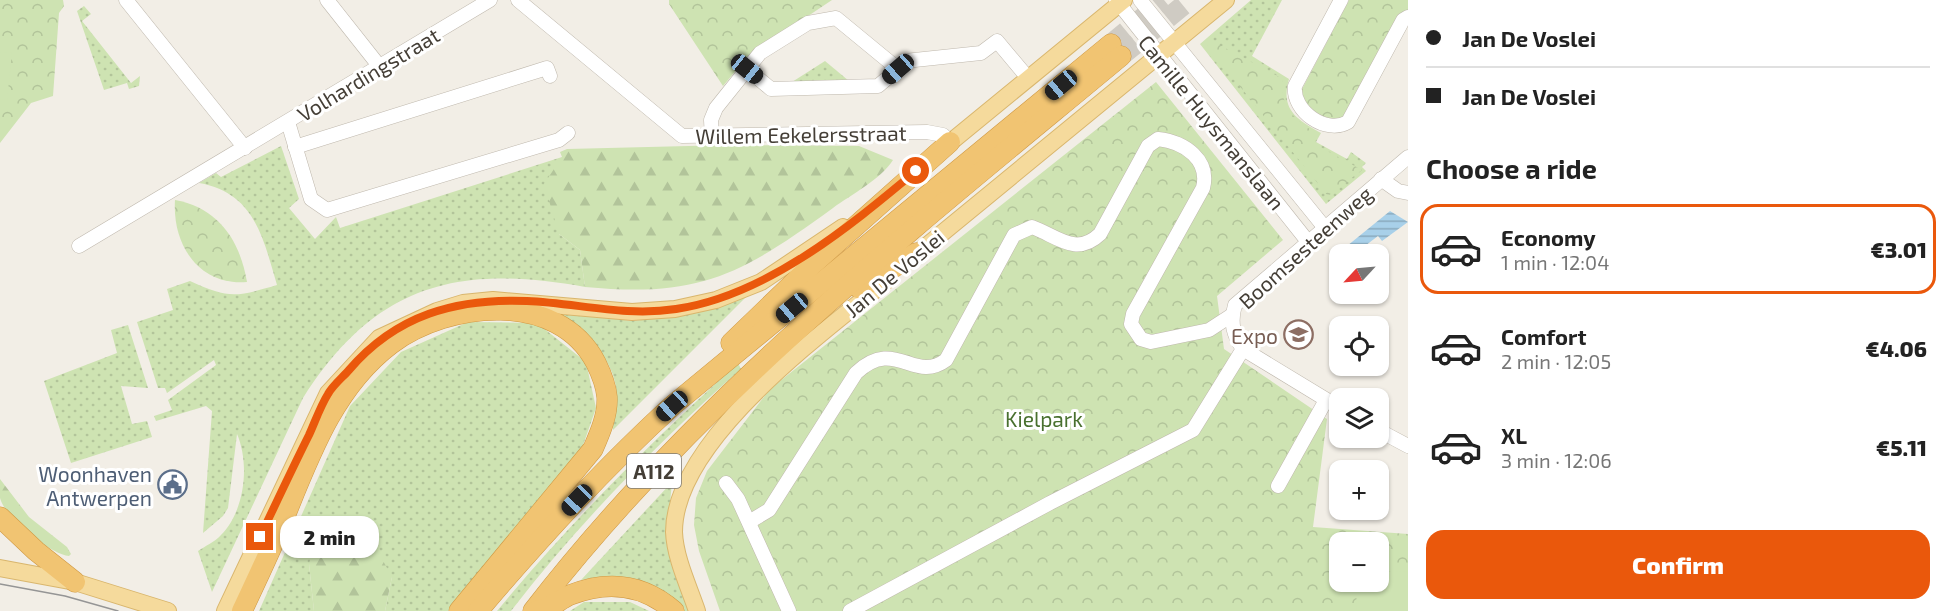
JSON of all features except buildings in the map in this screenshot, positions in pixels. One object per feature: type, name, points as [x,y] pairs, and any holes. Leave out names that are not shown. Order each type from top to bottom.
[{"type":"highway","name":"A112","points":[[478,611],[535,544],[619,454],[672,406],[1116,50],[786,340],[624,502],[535,611]]},
{"type":"highway","points":[[672,406],[716,358],[804,273],[950,142]]},
{"type":"highway","points":[[786,340],[893,266],[916,253]]},
{"type":"highway","points":[[242,611],[294,488],[333,407],[391,344],[447,318],[468,314],[513,310],[546,316],[568,328],[588,348],[601,372],[607,397],[603,424],[588,457],[459,611]]},
{"type":"highway","points":[[0,517],[36,551],[75,582]]},
{"type":"highway","points":[[535,611],[550,609],[567,597],[591,588],[615,585],[641,590],[661,600],[674,611]]},
{"type":"main road","name":"Jan De Voslei","points":[[697,611],[680,560],[674,533],[679,501],[688,477],[703,453],[754,396],[794,357],[916,253],[1045,151],[1226,0]]},
{"type":"main road","points":[[225,611],[328,393],[380,338],[437,311],[463,303],[493,300],[632,312],[675,309],[716,300],[761,282],[799,259],[882,200],[1119,1]]},
{"type":"main road","points":[[0,568],[75,582],[168,611]]},
{"type":"street","points":[[126,0],[245,148]]},
{"type":"street","points":[[327,0],[380,67]]},
{"type":"street","name":"Volhardingstraat","points":[[79,246],[490,0]]},
{"type":"street","name":"Willem Eekelersstraat","points":[[518,0],[677,134],[689,138],[927,132],[943,135],[950,142]]},
{"type":"street","name":"Camille Huysmanslaan","points":[[1140,0],[1325,228]]},
{"type":"street","points":[[1341,0],[1295,86],[1294,95],[1302,110],[1329,127],[1339,128],[1348,122],[1404,20],[1408,17]]},
{"type":"street","name":"Camille Huysmanslaan","points":[[1119,1],[1159,56],[1309,243]]},
{"type":"street","points":[[712,138],[711,120],[716,108],[760,53],[808,23],[836,18],[898,69]]},
{"type":"street","points":[[747,69],[771,89],[878,86],[905,62],[981,53],[997,41],[1028,78]]},
{"type":"street","points":[[295,147],[547,68],[550,76]]},
{"type":"street","points":[[288,122],[311,199],[327,210],[559,140],[568,133]]},
{"type":"street","points":[[749,522],[769,510],[855,373],[878,359],[901,359],[926,369],[937,366],[945,360],[1014,235],[1032,227],[1075,245],[1091,242],[1100,234],[1148,146],[1158,139],[1170,140],[1196,155],[1205,171],[1205,181],[1133,314],[1131,324],[1141,339],[1151,342],[1209,330],[1232,315]]},
{"type":"street","name":"Boomsesteenweg","points":[[1243,349],[1236,339],[1232,315],[1235,306],[1408,157]]},
{"type":"street","points":[[1381,179],[1398,191],[1408,193]]},
{"type":"street","points":[[850,611],[1193,430],[1243,349],[1329,402]]},
{"type":"street","points":[[1278,486],[1326,400]]},
{"type":"street","points":[[1389,436],[1408,446]]},
{"type":"street","points":[[726,483],[749,522],[789,611]]},
{"type":"green space","points":[[0,0],[63,0],[64,6],[59,13],[53,96],[31,103],[0,143]]},
{"type":"green space","points":[[669,0],[832,0],[748,56],[723,86],[669,4]]},
{"type":"green space","points":[[1251,0],[1282,0],[1252,56],[1289,79],[1287,99],[1289,106],[1298,118],[1321,133],[1316,142],[1347,159],[1351,152],[1366,163],[1362,167],[1366,171],[1326,204],[1200,44]]},
{"type":"green space","points":[[1349,0],[1408,0],[1408,10],[1345,121],[1336,125],[1303,104],[1301,91]]},
{"type":"green space","points":[[84,6],[91,14],[82,21],[131,83],[140,76],[139,86],[129,89],[127,83],[104,90],[77,11]]},
{"type":"green space","points":[[1210,40],[1283,79],[1286,105],[1301,123],[1316,133],[1311,142],[1362,170],[1328,196],[1206,44]]},
{"type":"green space","points":[[0,52],[12,53],[7,100],[0,99]]},
{"type":"green space","points":[[825,61],[849,81],[792,82]]},
{"type":"green space","name":"Kielpark","points":[[1156,82],[1283,240],[1217,296],[1224,349],[1327,419],[1313,527],[1381,532],[1329,532],[1329,592],[1389,592],[1389,533],[1408,534],[1408,611],[720,611],[699,551],[694,525],[696,498],[707,471],[770,389]]},
{"type":"green space","points":[[729,145],[859,146],[893,160],[873,180],[801,231],[745,265],[690,284],[660,289],[585,287],[580,250],[559,234],[544,184],[562,157],[560,152],[567,149]]},
{"type":"green space","points":[[281,146],[299,199],[289,208],[315,239],[336,217],[340,228],[562,157],[559,234],[580,250],[585,287],[539,280],[497,279],[459,282],[423,291],[391,307],[360,329],[331,360],[303,398],[212,592],[198,551],[219,537],[235,513],[243,487],[241,446],[237,434],[228,508],[223,516],[203,533],[212,411],[206,406],[156,421],[154,416],[172,410],[168,400],[216,365],[214,360],[167,393],[165,388],[158,388],[137,322],[173,310],[167,289],[190,281],[214,291],[233,294],[252,292],[277,285],[261,235],[245,207],[218,188],[199,183],[216,173],[221,177]]},
{"type":"green space","points":[[175,200],[204,210],[225,229],[239,253],[247,282],[215,277],[202,270],[192,259],[178,232]]},
{"type":"green space","points":[[746,297],[613,430],[616,387],[608,364],[594,344],[557,312],[632,321],[676,316]]},
{"type":"green space","points":[[468,322],[537,323],[586,362],[596,408],[581,451],[448,611],[385,611],[392,577],[309,564],[314,611],[259,611],[350,406],[401,352]]},
{"type":"green space","points":[[128,325],[148,388],[121,386],[132,424],[147,421],[152,437],[71,463],[44,381],[117,353],[111,330]]},
{"type":"green space","points":[[738,363],[741,369],[620,484],[564,546],[511,611],[497,611],[613,482]]},
{"type":"green space","points":[[0,479],[29,517],[67,547],[71,554],[69,556],[40,542],[10,515],[0,498]]},
{"type":"green space","points":[[672,482],[669,541],[691,611],[684,611],[661,592],[637,582],[610,578],[581,580]]},
{"type":"green space","points":[[321,517],[366,530],[392,577],[385,611],[314,611],[309,564]]},
{"type":"green space","points":[[1389,571],[1408,572],[1408,611],[1356,611],[1357,592],[1389,592]]},
{"type":"green space","points":[[584,602],[630,602],[649,611],[570,611]]},
{"type":"water","points":[[1390,211],[1408,222],[1382,241],[1378,236],[1367,244],[1349,244]]},
{"type":"tunnel","points":[[1111,44],[1164,0]]},
{"type":"tunnel","points":[[1121,56],[1190,0]]},
{"type":"tram line","points":[[0,584],[65,596],[118,611]]},
{"type":"place","name":"Expo","points":[[1299,335]]},
{"type":"place","name":"Woonhaven Antwerpen","points":[[173,485]]},
{"type":"route","points":[[260,537],[328,393],[380,338],[395,329],[437,311],[463,303],[493,300],[530,301],[632,312],[675,309],[716,300],[761,282],[799,259],[882,200],[916,171]]}]
